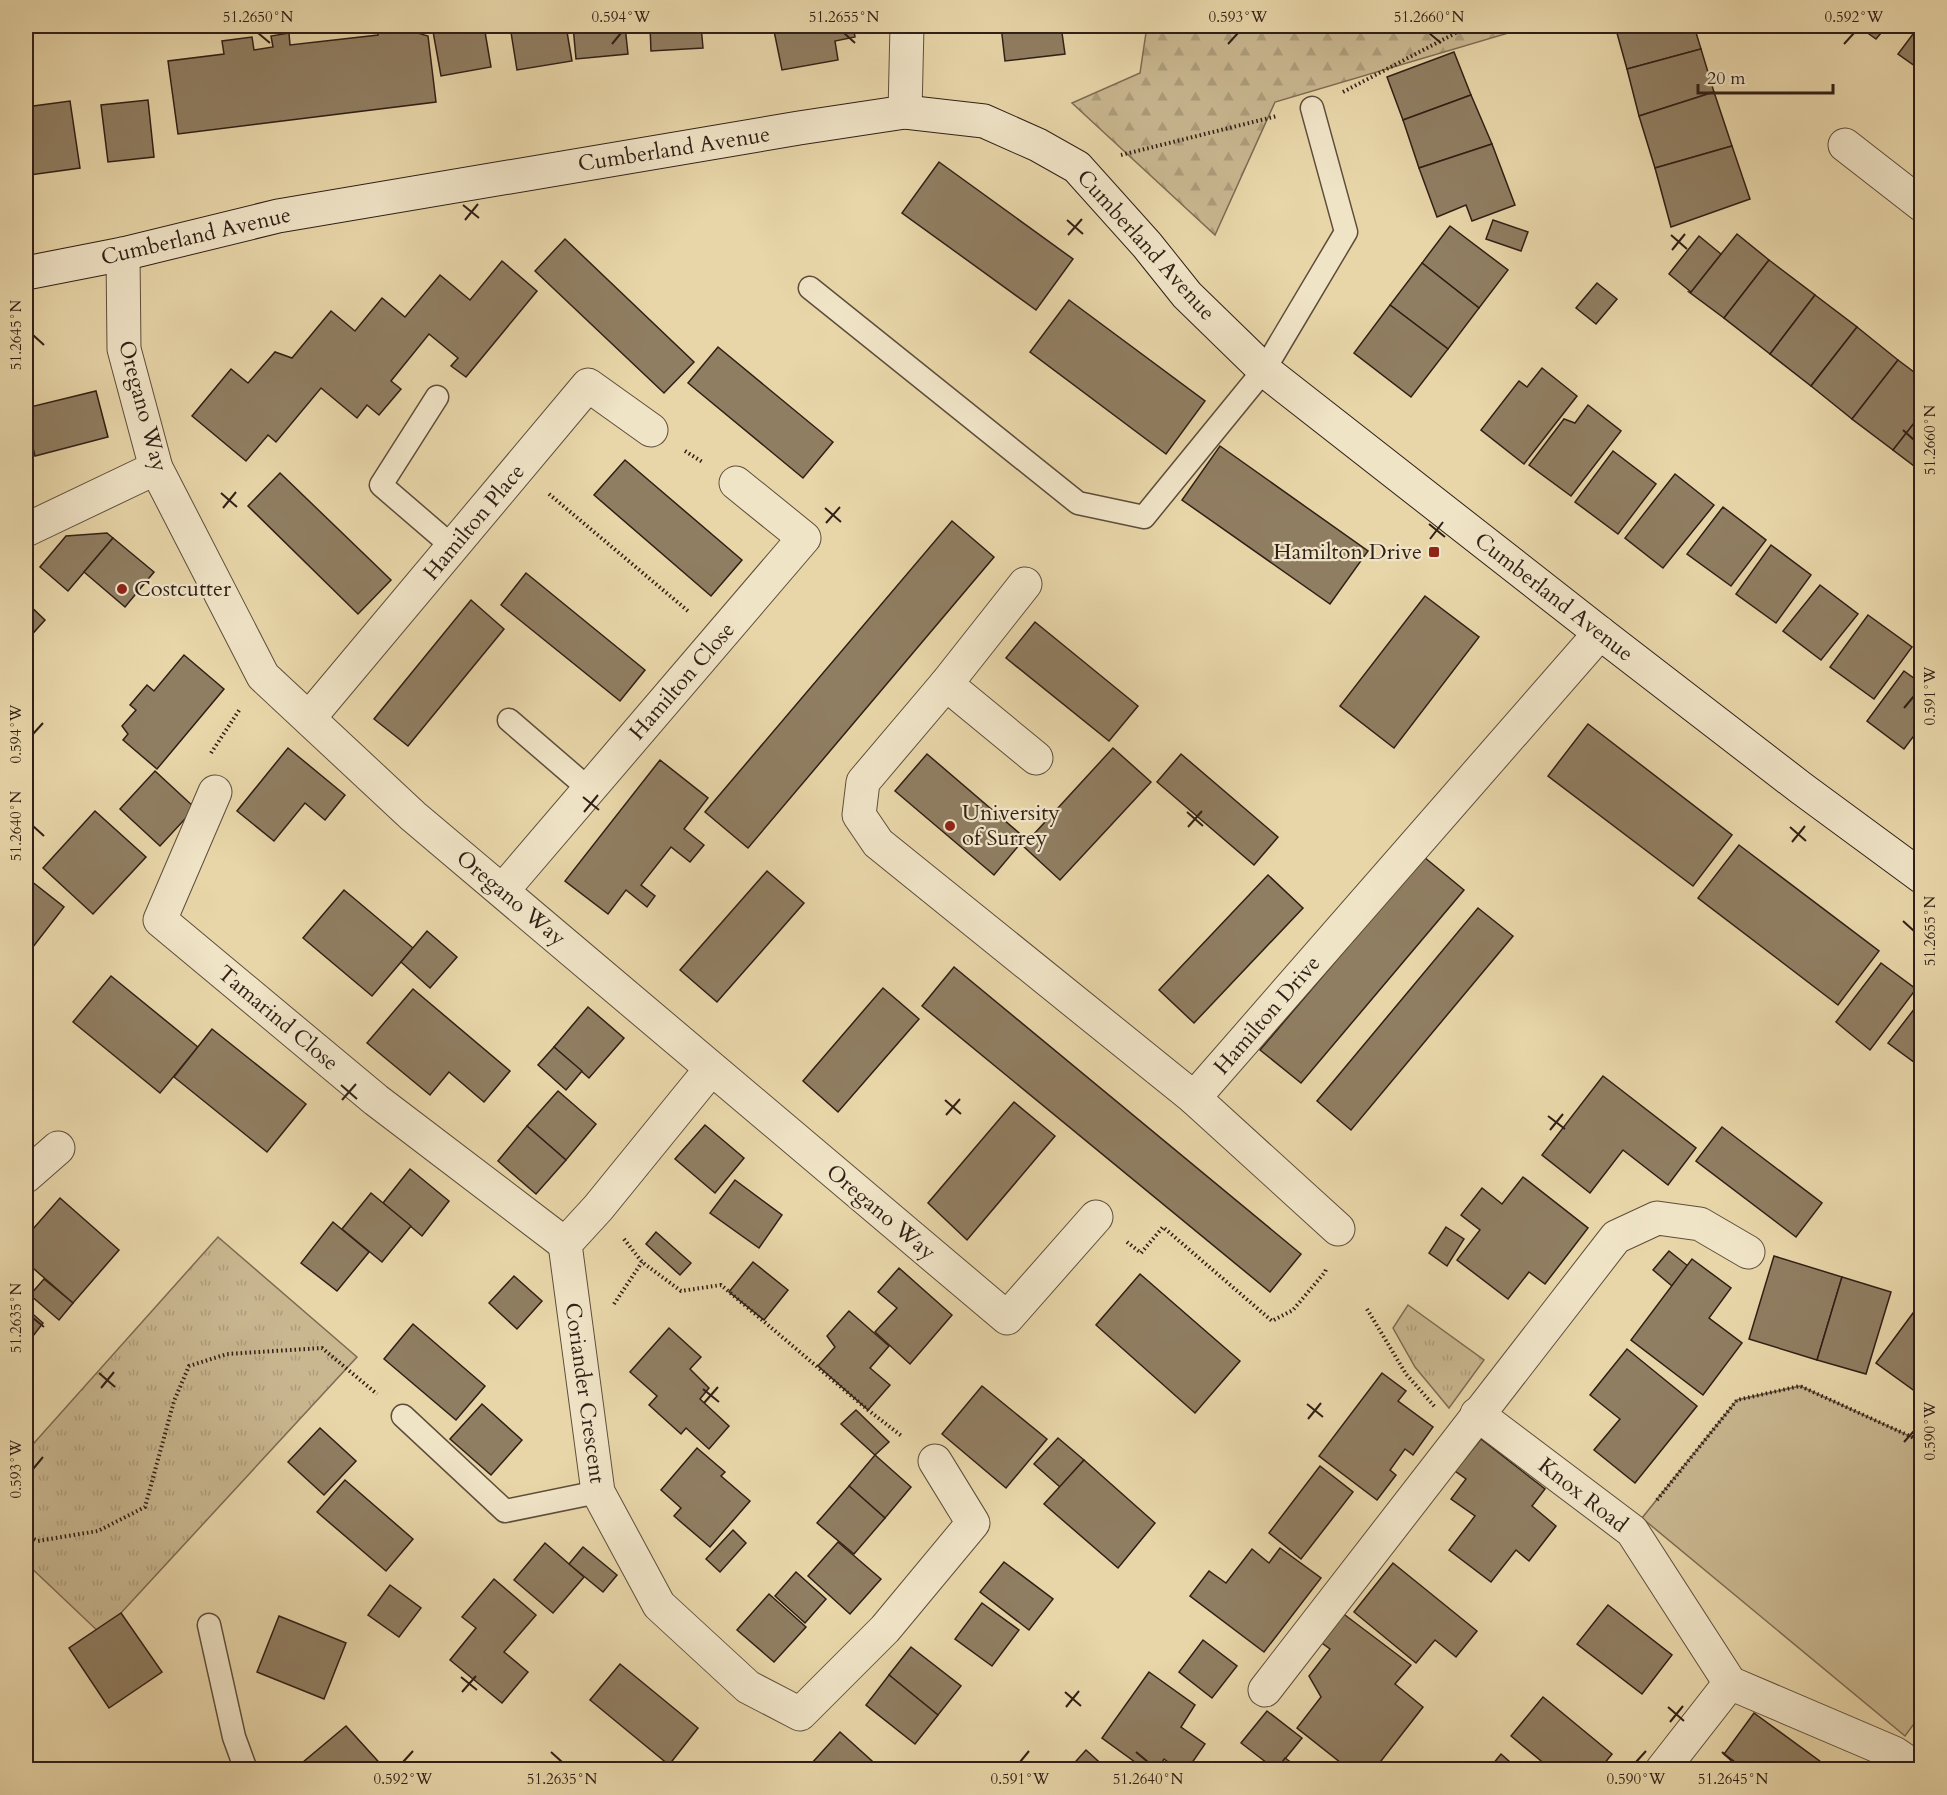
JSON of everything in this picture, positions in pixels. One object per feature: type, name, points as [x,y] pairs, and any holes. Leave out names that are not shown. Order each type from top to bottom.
[{"type":"street","points":[[905,112],[908,26]]},
{"type":"street","name":"Cumberland Avenue","points":[[26,273],[123,254],[312,209],[905,112],[984,121],[1038,145],[1077,167],[1147,245],[1187,295],[1264,370],[1801,788],[1922,877]]},
{"type":"street","points":[[1845,145],[1922,205]]},
{"type":"street","name":"Oregano Way","points":[[123,254],[124,349],[156,468],[263,676],[413,816],[1007,1318],[1096,1217]]},
{"type":"street","name":"Hamilton Place","points":[[309,718],[588,385],[651,430]]},
{"type":"street","points":[[26,530],[156,468]]},
{"type":"street","name":"Hamilton Close","points":[[503,891],[804,538],[736,483]]},
{"type":"street","points":[[1025,584],[946,684],[863,782],[859,815],[878,843],[1194,1098],[1338,1229]]},
{"type":"street","name":"Hamilton Drive","points":[[1194,1098],[1600,633]]},
{"type":"street","points":[[946,684],[1036,758]]},
{"type":"street","name":"Tamarind Close","points":[[215,792],[160,920],[376,1100],[565,1244]]},
{"type":"street","points":[[565,1244],[598,1209],[711,1070]]},
{"type":"street","points":[[26,1176],[58,1148]]},
{"type":"street","points":[[1264,1690],[1616,1237],[1657,1218],[1700,1224],[1749,1252]]},
{"type":"street","name":"Coriander Crescent","points":[[565,1244],[598,1492],[659,1605],[748,1687],[800,1714],[885,1629],[974,1523],[935,1461]]},
{"type":"street","name":"Knox Road","points":[[1470,1423],[1632,1531],[1730,1683]]},
{"type":"street","points":[[1662,1770],[1730,1683],[1894,1754],[1919,1770]]},
{"type":"lane","points":[[810,288],[1078,503],[1144,517],[1264,370],[1346,232],[1312,108]]},
{"type":"lane","points":[[437,397],[381,485],[453,548]]},
{"type":"lane","points":[[509,720],[589,789]]},
{"type":"lane","points":[[403,1416],[505,1511],[598,1492]]},
{"type":"lane","points":[[209,1625],[234,1737],[246,1770]]},
{"type":"path","points":[[651,430],[736,483]]},
{"type":"path","points":[[519,468],[719,637]]},
{"type":"path","points":[[215,792],[198,771],[263,676]]},
{"type":"path","points":[[598,1209],[642,1262],[650,1268],[681,1291],[721,1285],[868,1410],[935,1461]]},
{"type":"path","points":[[1096,1217],[1141,1253],[1163,1227],[1272,1322],[1293,1310],[1325,1272],[1338,1229]]},
{"type":"path","points":[[1367,1309],[1406,1374],[1443,1416],[1470,1423]]},
{"type":"path","points":[[26,1535],[38,1541],[98,1531],[145,1507],[174,1401],[189,1366],[227,1354],[322,1348],[403,1416]]},
{"type":"path","points":[[1632,1531],[1737,1400],[1800,1386],[1914,1438],[1922,1447]]},
{"type":"green space","points":[[1147,26],[1532,26],[1275,102],[1215,235],[1072,103],[1140,73]]},
{"type":"green space","points":[[218,1237],[357,1357],[121,1613],[103,1636],[26,1563],[26,1452]]},
{"type":"green space","points":[[1408,1305],[1484,1360],[1449,1408],[1415,1367],[1393,1328]]},
{"type":"green space","points":[[1800,1386],[1914,1438],[1922,1447],[1922,1713],[1905,1736],[1642,1518],[1737,1400]]},
{"type":"building","points":[[377,26],[413,26],[414,32],[428,36],[436,102],[178,134],[168,61],[224,54],[222,41],[252,37],[254,50],[273,47],[271,36],[289,33],[290,45],[378,35]]},
{"type":"building","points":[[432,26],[484,26],[491,67],[441,76]]},
{"type":"building","points":[[510,26],[566,26],[572,61],[517,70]]},
{"type":"building","points":[[573,26],[625,26],[628,54],[576,59]]},
{"type":"building","points":[[650,26],[701,26],[703,48],[651,51]]},
{"type":"building","points":[[773,26],[853,26],[855,37],[835,41],[838,60],[782,70]]},
{"type":"building","points":[[1001,26],[1061,26],[1065,54],[1005,61]]},
{"type":"building","points":[[1615,26],[1694,26],[1701,49],[1627,69]]},
{"type":"building","points":[[1858,26],[1887,26],[1876,39]]},
{"type":"building","points":[[1919,26],[1922,26],[1922,71],[1898,54]]},
{"type":"building","points":[[1701,49],[1714,92],[1639,116],[1627,69]]},
{"type":"building","points":[[1454,52],[1471,95],[1403,120],[1387,77]]},
{"type":"building","points":[[1714,92],[1732,146],[1655,168],[1639,116]]},
{"type":"building","points":[[1471,95],[1492,144],[1419,168],[1403,120]]},
{"type":"building","points":[[148,100],[154,157],[108,162],[101,105]]},
{"type":"building","points":[[70,101],[80,168],[30,175],[26,144],[26,107]]},
{"type":"building","points":[[1492,144],[1515,205],[1472,221],[1466,205],[1437,217],[1419,168]]},
{"type":"building","points":[[1732,146],[1750,199],[1671,227],[1655,168]]},
{"type":"building","points":[[939,162],[1073,259],[1036,310],[902,213]]},
{"type":"building","points":[[1493,220],[1528,232],[1521,251],[1486,239]]},
{"type":"building","points":[[1450,226],[1508,270],[1479,308],[1422,263]]},
{"type":"building","points":[[1737,234],[1769,260],[1724,318],[1689,292]]},
{"type":"building","points":[[1699,236],[1721,254],[1691,292],[1669,274]]},
{"type":"building","points":[[565,239],[694,362],[664,393],[535,271]]},
{"type":"building","points":[[1769,260],[1815,295],[1770,354],[1724,318]]},
{"type":"building","points":[[502,261],[537,291],[466,377],[451,366],[458,358],[429,334],[391,381],[401,389],[379,415],[367,405],[357,418],[321,388],[276,442],[268,435],[246,461],[192,416],[231,369],[248,383],[275,352],[292,358],[331,311],[355,331],[382,298],[405,317],[440,275],[470,300]]},
{"type":"building","points":[[1422,263],[1479,308],[1448,349],[1390,305]]},
{"type":"building","points":[[1597,283],[1617,299],[1596,324],[1576,308]]},
{"type":"building","points":[[1815,295],[1857,327],[1811,386],[1770,354]]},
{"type":"building","points":[[1069,300],[1205,401],[1166,454],[1030,352]]},
{"type":"building","points":[[1390,305],[1448,349],[1411,397],[1354,353]]},
{"type":"building","points":[[1857,327],[1898,360],[1852,419],[1811,386]]},
{"type":"building","points":[[718,347],[833,442],[803,478],[688,383]]},
{"type":"building","points":[[1898,360],[1922,378],[1922,413],[1893,450],[1852,419]]},
{"type":"building","points":[[1542,368],[1577,396],[1524,464],[1481,430],[1519,381],[1527,387]]},
{"type":"building","points":[[96,391],[108,437],[35,456],[26,419],[26,408]]},
{"type":"building","points":[[1588,405],[1621,431],[1571,496],[1529,465],[1564,419],[1575,423]]},
{"type":"building","points":[[1922,413],[1922,472],[1893,450]]},
{"type":"building","points":[[1220,446],[1368,551],[1330,604],[1182,500]]},
{"type":"building","points":[[1613,451],[1656,484],[1618,534],[1575,502]]},
{"type":"building","points":[[625,460],[742,560],[711,596],[594,495]]},
{"type":"building","points":[[280,473],[391,580],[358,614],[248,506]]},
{"type":"building","points":[[1675,474],[1714,505],[1663,568],[1625,538]]},
{"type":"building","points":[[1723,507],[1766,540],[1731,586],[1687,554]]},
{"type":"building","points":[[952,521],[994,557],[748,848],[705,812]]},
{"type":"building","points":[[107,533],[113,538],[68,591],[40,567],[66,536]]},
{"type":"building","name":"Costcutter","points":[[113,538],[154,572],[125,607],[84,572]]},
{"type":"building","points":[[1771,545],[1811,575],[1776,623],[1736,594]]},
{"type":"building","points":[[526,573],[645,670],[620,701],[501,605]]},
{"type":"building","points":[[1820,585],[1858,614],[1821,660],[1783,631]]},
{"type":"building","points":[[1425,596],[1479,637],[1394,748],[1340,706]]},
{"type":"building","points":[[471,600],[504,629],[408,746],[374,719]]},
{"type":"building","points":[[26,602],[45,620],[26,641]]},
{"type":"building","points":[[1868,615],[1912,647],[1874,699],[1830,667]]},
{"type":"building","points":[[1035,622],[1138,706],[1109,741],[1006,658]]},
{"type":"building","points":[[26,653],[33,660],[26,668]]},
{"type":"building","points":[[184,655],[224,689],[157,769],[123,740],[128,734],[122,726],[136,710],[130,705],[147,685],[154,691]]},
{"type":"building","points":[[1904,671],[1922,684],[1922,725],[1904,749],[1867,721]]},
{"type":"building","points":[[1588,724],[1732,835],[1693,886],[1548,776]]},
{"type":"building","points":[[288,748],[345,795],[325,820],[305,803],[274,841],[237,811]]},
{"type":"building","points":[[1113,748],[1151,782],[1060,880],[1023,846]]},
{"type":"building","points":[[927,754],[1025,838],[994,875],[895,791]]},
{"type":"building","points":[[1181,754],[1278,837],[1254,865],[1157,782]]},
{"type":"building","points":[[660,760],[708,798],[684,829],[704,845],[690,862],[671,847],[641,885],[655,896],[647,907],[626,890],[608,914],[565,881]]},
{"type":"building","points":[[155,771],[195,808],[160,846],[120,809]]},
{"type":"building","points":[[95,811],[146,857],[93,914],[43,868]]},
{"type":"building","points":[[1739,845],[1879,951],[1838,1005],[1698,898]]},
{"type":"building","points":[[1424,857],[1464,890],[1301,1083],[1260,1050]]},
{"type":"building","points":[[767,871],[804,903],[717,1002],[680,970]]},
{"type":"building","points":[[1268,875],[1303,908],[1194,1023],[1159,990]]},
{"type":"building","points":[[26,877],[64,907],[29,952],[26,950]]},
{"type":"building","points":[[344,890],[413,948],[372,996],[303,938]]},
{"type":"building","points":[[1478,908],[1513,936],[1351,1130],[1317,1101]]},
{"type":"building","points":[[427,931],[457,957],[430,988],[401,962]]},
{"type":"building","points":[[1881,963],[1916,989],[1870,1050],[1836,1022]]},
{"type":"building","points":[[954,967],[1301,1254],[1270,1292],[922,1006]]},
{"type":"building","points":[[111,976],[198,1047],[160,1093],[73,1022]]},
{"type":"building","points":[[883,988],[919,1019],[838,1112],[803,1081]]},
{"type":"building","points":[[413,989],[510,1071],[484,1102],[449,1072],[430,1095],[367,1043]]},
{"type":"building","points":[[1922,999],[1922,1068],[1888,1043]]},
{"type":"building","points":[[588,1007],[624,1038],[589,1078],[554,1047]]},
{"type":"building","points":[[212,1029],[306,1104],[267,1152],[174,1077]]},
{"type":"building","points":[[554,1047],[582,1071],[566,1090],[538,1065]]},
{"type":"building","points":[[1603,1076],[1696,1148],[1668,1185],[1623,1150],[1590,1193],[1542,1155]]},
{"type":"building","points":[[558,1091],[596,1124],[566,1160],[527,1126]]},
{"type":"building","points":[[1014,1102],[1055,1136],[967,1240],[928,1203]]},
{"type":"building","points":[[705,1125],[744,1158],[715,1193],[675,1159]]},
{"type":"building","points":[[527,1126],[566,1160],[536,1194],[498,1161]]},
{"type":"building","points":[[1722,1127],[1822,1203],[1796,1237],[1696,1161]]},
{"type":"building","points":[[410,1169],[449,1201],[422,1236],[383,1203]]},
{"type":"building","points":[[1523,1177],[1588,1228],[1545,1284],[1529,1272],[1508,1299],[1457,1260],[1480,1230],[1461,1215],[1482,1188],[1502,1204]]},
{"type":"building","points":[[735,1180],[782,1215],[759,1248],[710,1213]]},
{"type":"building","points":[[371,1193],[411,1226],[382,1262],[342,1229]]},
{"type":"building","points":[[60,1198],[119,1250],[73,1303],[26,1262],[26,1237]]},
{"type":"building","points":[[333,1222],[369,1252],[337,1291],[301,1263]]},
{"type":"building","points":[[1446,1227],[1464,1239],[1447,1266],[1429,1253]]},
{"type":"building","points":[[656,1232],[691,1263],[680,1275],[646,1244]]},
{"type":"building","points":[[1669,1251],[1688,1266],[1672,1286],[1653,1270]]},
{"type":"building","points":[[1774,1256],[1842,1277],[1817,1360],[1749,1339]]},
{"type":"building","points":[[1692,1259],[1731,1288],[1709,1318],[1742,1343],[1703,1395],[1631,1340]]},
{"type":"building","points":[[753,1262],[788,1290],[764,1320],[729,1292]]},
{"type":"building","points":[[899,1268],[952,1315],[910,1364],[875,1332],[897,1308],[878,1292]]},
{"type":"building","points":[[1140,1274],[1240,1361],[1195,1413],[1096,1325]]},
{"type":"building","points":[[514,1276],[542,1301],[517,1329],[489,1303]]},
{"type":"building","points":[[1842,1277],[1891,1292],[1866,1374],[1817,1360]]},
{"type":"building","points":[[44,1279],[73,1303],[59,1320],[30,1295]]},
{"type":"building","points":[[1919,1305],[1922,1306],[1922,1384],[1916,1392],[1876,1363]]},
{"type":"building","points":[[26,1308],[43,1323],[26,1345]]},
{"type":"building","points":[[849,1311],[889,1346],[870,1368],[890,1385],[868,1410],[818,1366],[835,1347],[827,1336]]},
{"type":"building","points":[[413,1324],[485,1386],[456,1420],[384,1359]]},
{"type":"building","points":[[669,1328],[701,1357],[690,1369],[709,1388],[700,1399],[729,1426],[709,1449],[686,1428],[681,1434],[649,1405],[657,1396],[630,1372]]},
{"type":"building","points":[[1627,1349],[1697,1406],[1635,1483],[1594,1450],[1620,1419],[1590,1395]]},
{"type":"building","points":[[1382,1373],[1406,1391],[1398,1401],[1433,1427],[1413,1455],[1405,1449],[1390,1470],[1396,1475],[1377,1500],[1319,1456]]},
{"type":"building","points":[[982,1386],[1047,1439],[1006,1488],[942,1434]]},
{"type":"building","points":[[482,1404],[522,1440],[491,1475],[450,1439]]},
{"type":"building","points":[[856,1410],[889,1442],[875,1455],[841,1424]]},
{"type":"building","points":[[320,1428],[356,1461],[324,1495],[288,1462]]},
{"type":"building","points":[[1058,1438],[1084,1460],[1060,1487],[1034,1464]]},
{"type":"building","points":[[1481,1439],[1545,1489],[1532,1506],[1556,1526],[1529,1561],[1516,1550],[1491,1582],[1449,1550],[1475,1516],[1451,1499],[1466,1479],[1455,1471]]},
{"type":"building","points":[[697,1448],[725,1472],[721,1476],[750,1501],[710,1547],[674,1516],[681,1508],[661,1490]]},
{"type":"building","points":[[875,1455],[911,1487],[885,1518],[849,1486]]},
{"type":"building","points":[[1084,1460],[1155,1523],[1118,1568],[1044,1504]]},
{"type":"building","points":[[1320,1466],[1353,1492],[1301,1559],[1269,1533]]},
{"type":"building","points":[[345,1480],[413,1539],[386,1571],[317,1512]]},
{"type":"building","points":[[849,1486],[885,1518],[854,1554],[817,1523]]},
{"type":"building","points":[[733,1530],[746,1543],[720,1572],[706,1559]]},
{"type":"building","points":[[838,1542],[881,1579],[850,1614],[808,1576]]},
{"type":"building","points":[[545,1543],[584,1577],[553,1613],[514,1580]]},
{"type":"building","points":[[583,1547],[617,1575],[603,1592],[569,1564]]},
{"type":"building","points":[[1280,1548],[1321,1578],[1264,1652],[1190,1596],[1209,1571],[1226,1583],[1252,1549],[1269,1563]]},
{"type":"building","points":[[1004,1562],[1053,1599],[1029,1630],[980,1592]]},
{"type":"building","points":[[1393,1563],[1477,1631],[1456,1657],[1435,1640],[1416,1663],[1354,1612]]},
{"type":"building","points":[[796,1572],[826,1599],[805,1623],[775,1596]]},
{"type":"building","points":[[494,1579],[536,1615],[504,1652],[528,1672],[502,1703],[450,1660],[476,1628],[462,1617]]},
{"type":"building","points":[[390,1585],[421,1608],[399,1637],[368,1615]]},
{"type":"building","points":[[769,1594],[806,1627],[774,1662],[737,1630]]},
{"type":"building","points":[[982,1603],[1019,1630],[992,1666],[955,1639]]},
{"type":"building","points":[[1608,1605],[1672,1655],[1642,1694],[1577,1644]]},
{"type":"building","points":[[1341,1612],[1411,1665],[1395,1684],[1423,1707],[1374,1770],[1350,1770],[1297,1728],[1321,1697],[1309,1676],[1330,1649],[1316,1639]]},
{"type":"building","points":[[121,1613],[162,1672],[109,1708],[69,1648]]},
{"type":"building","points":[[279,1616],[346,1643],[324,1699],[257,1672]]},
{"type":"building","points":[[1203,1640],[1237,1666],[1212,1698],[1179,1672]]},
{"type":"building","points":[[911,1647],[961,1686],[938,1715],[889,1675]]},
{"type":"building","points":[[620,1664],[698,1728],[669,1765],[590,1700]]},
{"type":"building","points":[[1149,1672],[1195,1705],[1181,1727],[1205,1744],[1187,1770],[1179,1770],[1164,1759],[1157,1770],[1146,1770],[1102,1738]]},
{"type":"building","points":[[889,1675],[938,1715],[915,1744],[866,1705]]},
{"type":"building","points":[[1543,1697],[1612,1754],[1599,1770],[1552,1770],[1511,1736]]},
{"type":"building","points":[[1267,1711],[1302,1738],[1276,1770],[1241,1743]]},
{"type":"building","points":[[1754,1713],[1832,1770],[1735,1770],[1738,1764],[1724,1754]]},
{"type":"building","points":[[346,1726],[386,1770],[297,1770],[296,1768]]},
{"type":"building","points":[[840,1732],[882,1770],[817,1770],[811,1764]]},
{"type":"building","points":[[1086,1750],[1108,1770],[1068,1770]]},
{"type":"building","points":[[1501,1754],[1519,1770],[1488,1770]]},
{"type":"building","points":[[1285,1758],[1302,1770],[1276,1770]]},
{"type":"place","name":"Hamilton Drive","points":[[1434,552]]},
{"type":"place","name":"Costcutter","points":[[122,589]]},
{"type":"place","name":"University of Surrey","points":[[950,826]]}]
